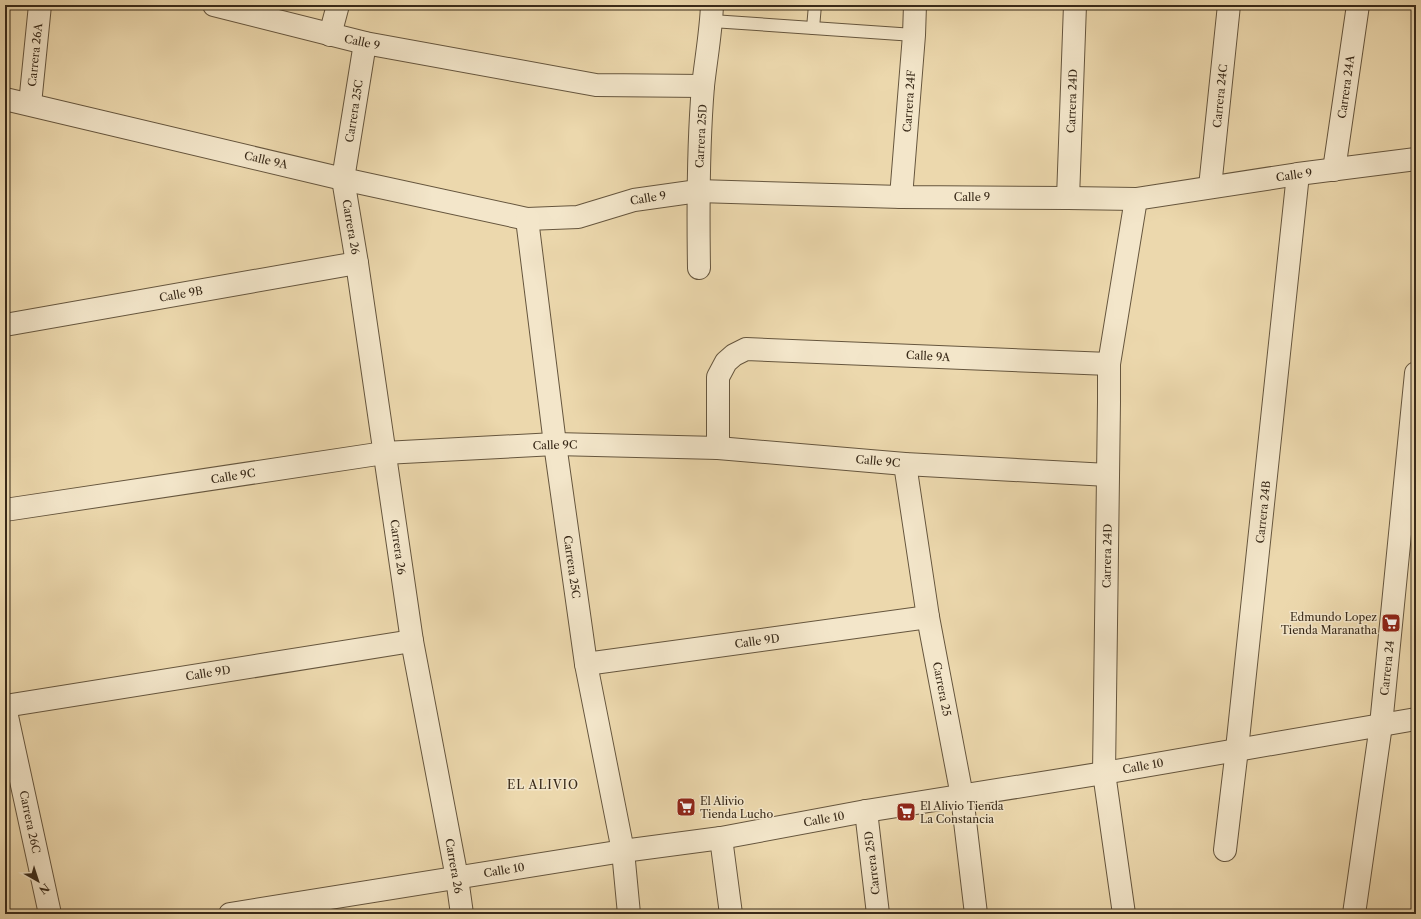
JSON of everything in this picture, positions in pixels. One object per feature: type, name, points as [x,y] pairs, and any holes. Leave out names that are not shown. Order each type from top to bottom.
[{"type":"street","name":"Carrera 26A","points":[[30,104],[40,5]]},
{"type":"street","name":"Calle 9","points":[[214,5],[365,43],[596,85],[703,86]]},
{"type":"street","points":[[330,35],[338,5]]},
{"type":"street","name":"Carrera 24F","points":[[901,197],[915,5]]},
{"type":"street","name":"Carrera 24D","points":[[1068,198],[1075,5]]},
{"type":"street","name":"Carrera 24C","points":[[1210,187],[1229,5]]},
{"type":"street","name":"Carrera 24A","points":[[1334,170],[1358,5]]},
{"type":"street","name":"Carrera 25D","points":[[699,268],[698,191],[703,86],[712,13]]},
{"type":"street","name":"Carrera 25C","points":[[344,179],[365,43]]},
{"type":"street","name":"Calle 9A","points":[[5,99],[344,179],[528,219]]},
{"type":"street","name":"Calle 9","points":[[528,219],[578,217],[634,200],[698,191],[901,197],[1136,199],[1298,174],[1416,159]]},
{"type":"street","name":"Carrera 24B","points":[[1225,850],[1298,174]]},
{"type":"street","name":"Carrera 26","points":[[344,179],[412,641],[458,878],[462,914]]},
{"type":"street","name":"Carrera 24D","points":[[1124,914],[1104,773],[1109,364],[1136,199]]},
{"type":"street","name":"Carrera 25C","points":[[528,219],[555,444],[586,664],[623,851],[629,914]]},
{"type":"street","name":"Calle 9B","points":[[5,325],[357,263]]},
{"type":"street","name":"Calle 9A","points":[[718,448],[718,376],[726,362],[734,355],[746,349],[1109,364]]},
{"type":"street","name":"Carrera 24","points":[[1354,914],[1381,725],[1416,373]]},
{"type":"street","name":"Calle 9C","points":[[5,510],[384,453],[555,444],[718,448],[905,464],[1108,475]]},
{"type":"street","name":"Carrera 25","points":[[905,464],[928,617],[962,796],[976,914]]},
{"type":"street","name":"Calle 9D","points":[[586,664],[928,617]]},
{"type":"street","name":"Calle 9D","points":[[5,707],[412,641]]},
{"type":"street","name":"Carrera 26C","points":[[5,707],[50,914]]},
{"type":"street","name":"Calle 10","points":[[230,914],[623,851],[721,838],[866,811],[1104,773],[1416,719]]},
{"type":"street","name":"Carrera 25D","points":[[866,811],[878,914]]},
{"type":"street","points":[[721,838],[731,914]]},
{"type":"lane","points":[[814,28],[815,5]]},
{"type":"lane","points":[[712,13],[814,28],[914,35]]},
{"type":"place","name":"Edmundo Lopez Tienda Maranatha","points":[[1391,623]]},
{"type":"place","name":"El Alivio Tienda Lucho","points":[[686,807]]},
{"type":"place","name":"El Alivio Tienda La Constancia","points":[[906,812]]},
{"type":"district","name":"EL ALIVIO","points":[[543,785]]}]
